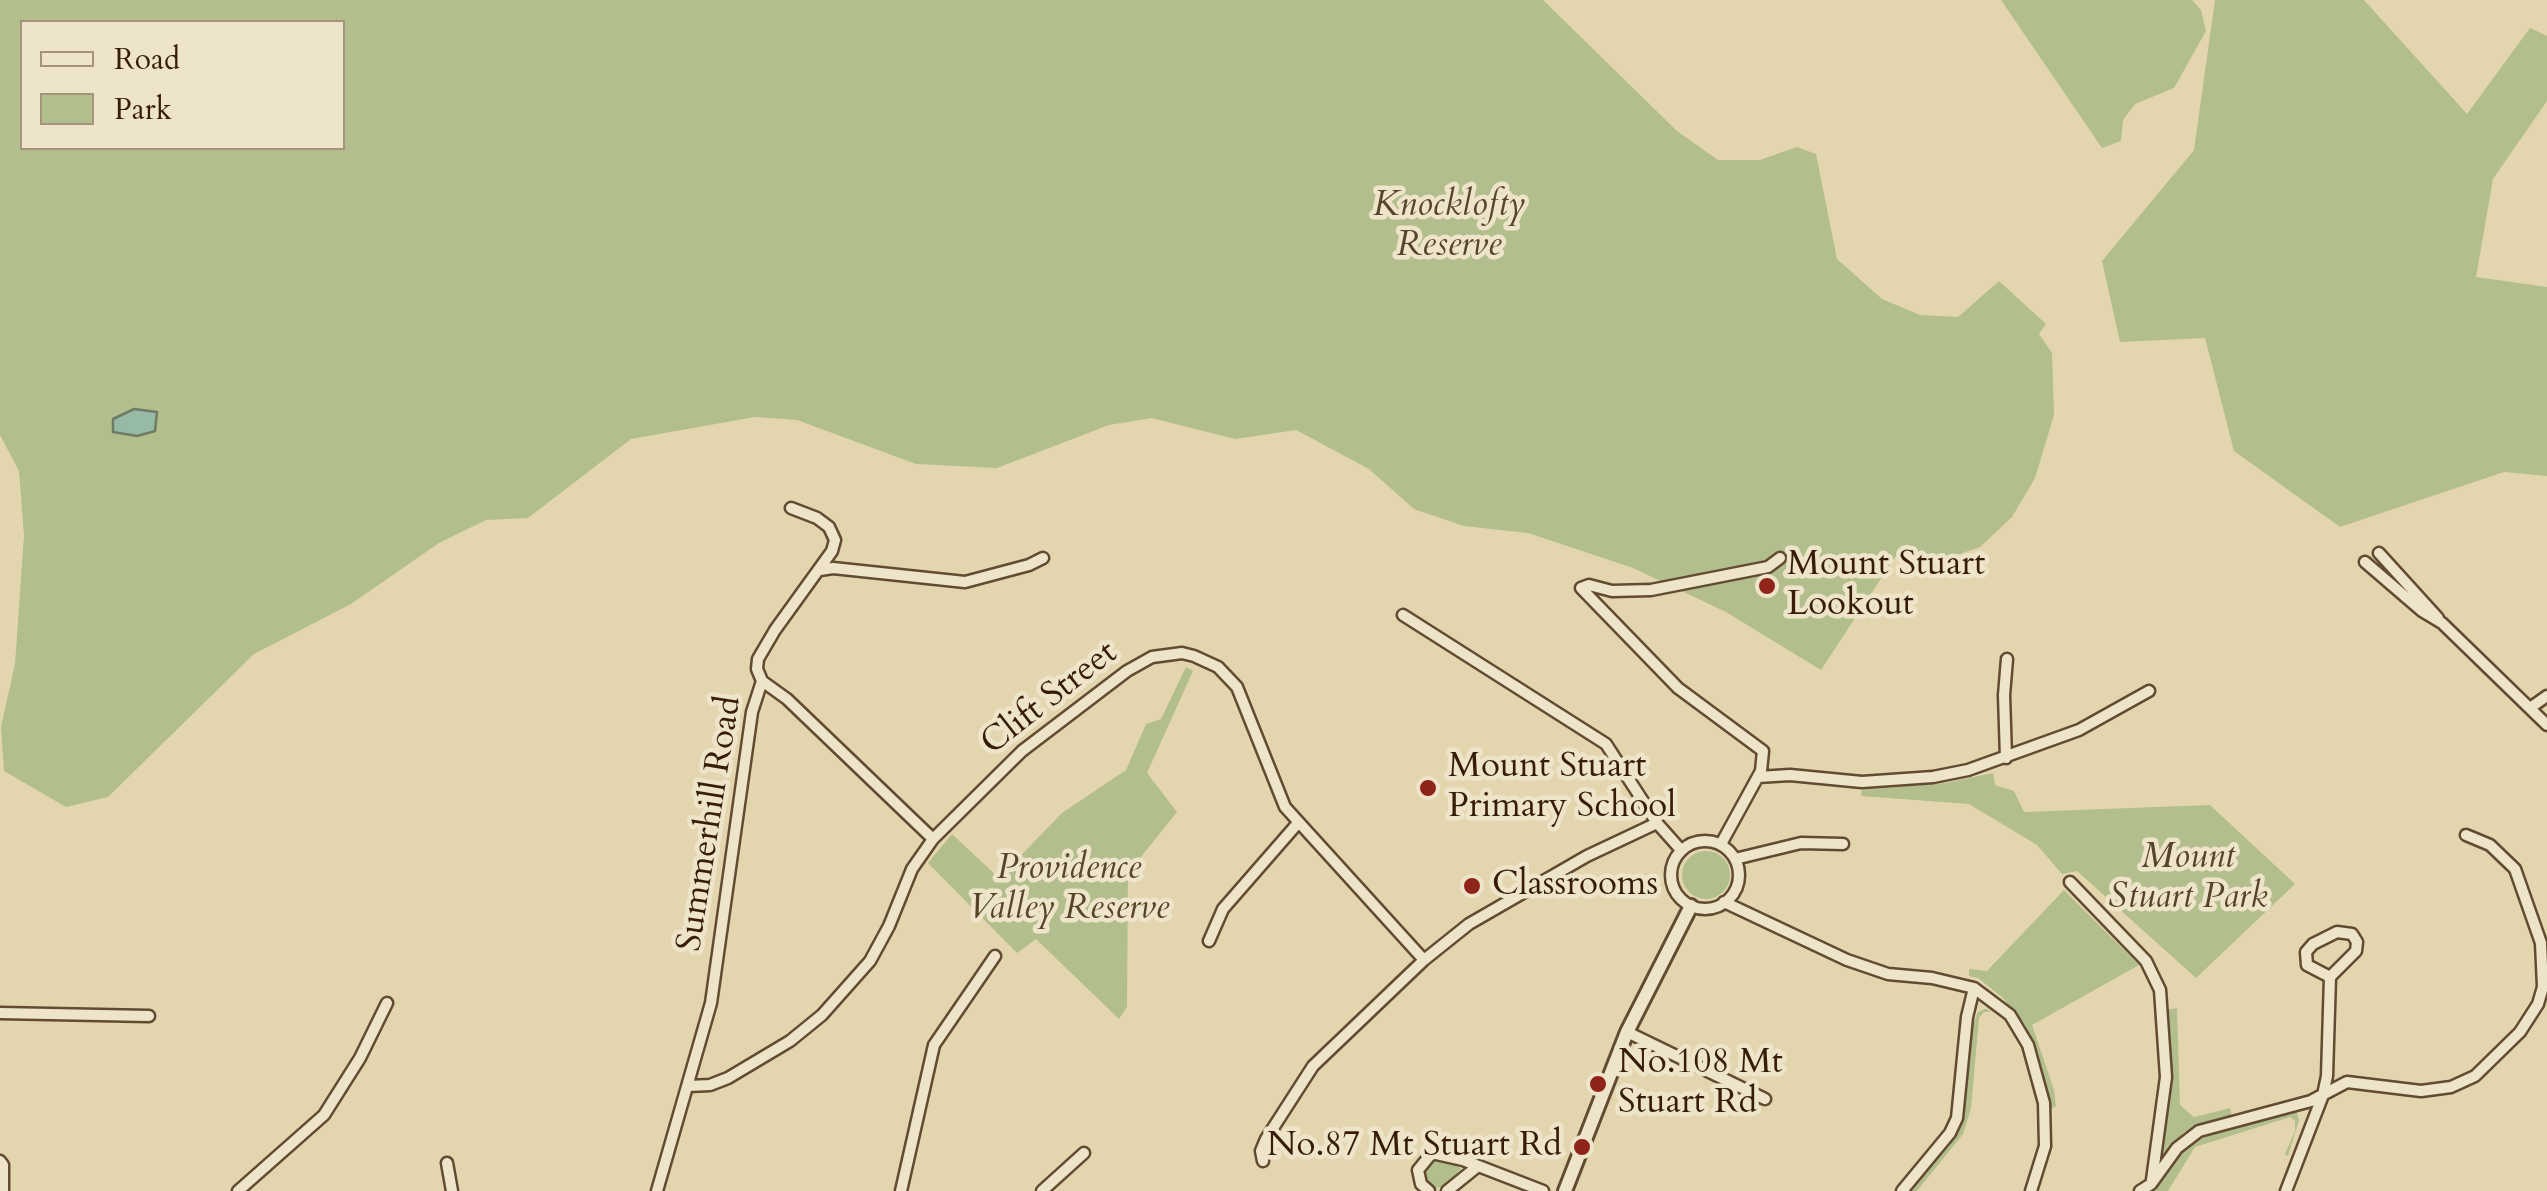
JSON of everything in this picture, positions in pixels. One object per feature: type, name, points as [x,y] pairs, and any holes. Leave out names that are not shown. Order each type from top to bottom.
[{"type":"street","name":"Summerhill Road","points":[[657,1191],[711,1002],[752,712],[762,682],[757,669],[764,645],[820,570],[835,540],[829,527],[817,518],[792,508]]},
{"type":"street","points":[[2379,553],[2442,622],[2547,725]]},
{"type":"street","points":[[820,570],[834,568],[965,582],[1043,558]]},
{"type":"street","points":[[1721,844],[1758,777],[1765,758],[1763,751],[1678,688],[1580,588],[1589,585],[1612,591],[1651,590],[1768,567],[1780,558]]},
{"type":"street","points":[[2365,562],[2422,611],[2442,622]]},
{"type":"street","points":[[1403,616],[1606,744],[1657,824],[1681,850]]},
{"type":"street","name":"Clift Street","points":[[689,1086],[710,1085],[728,1078],[790,1041],[822,1016],[870,960],[889,926],[912,869],[933,839],[1022,751],[1127,671],[1152,657],[1182,653],[1218,667],[1237,687],[1284,807],[1424,960]]},
{"type":"street","points":[[2006,758],[2007,659]]},
{"type":"street","points":[[762,682],[786,698],[933,839]]},
{"type":"street","points":[[1758,777],[1790,775],[1862,782],[1968,770],[2079,730],[2149,691]]},
{"type":"street","points":[[2530,708],[2547,696]]},
{"type":"street","points":[[1208,941],[1223,908],[1298,822]]},
{"type":"street","points":[[1263,1160],[1261,1151],[1266,1139],[1313,1066],[1424,960],[1469,924],[1587,856],[1657,824]]},
{"type":"street","points":[[2140,1191],[2150,1188],[2176,1148],[2200,1131],[2312,1102],[2347,1082],[2421,1091],[2464,1083],[2520,1032],[2538,1004],[2544,958],[2520,878],[2490,845],[2466,835]]},
{"type":"street","points":[[1700,841],[1721,844],[1735,859],[1736,887],[1724,902],[1708,908],[1691,906],[1675,891],[1671,870],[1681,850],[1700,841]]},
{"type":"street","points":[[1735,859],[1789,844],[1844,844]]},
{"type":"street","points":[[2070,882],[2146,960],[2160,990],[2166,1077],[2150,1188]]},
{"type":"street","points":[[1724,902],[1848,960],[1888,974],[1932,978],[1974,988],[2017,1022],[2038,1073],[2044,1103],[2045,1146],[2031,1191]]},
{"type":"street","points":[[1565,1191],[1627,1032],[1691,906]]},
{"type":"street","points":[[2286,1191],[2323,1095],[2330,977],[2356,951],[2356,938],[2347,931],[2313,944],[2306,952],[2308,965],[2330,977]]},
{"type":"street","points":[[901,1191],[934,1045],[995,956]]},
{"type":"street","points":[[1902,1191],[1955,1126],[1974,988]]},
{"type":"street","points":[[238,1191],[324,1116],[360,1058],[387,1003]]},
{"type":"street","points":[[0,1013],[149,1016]]},
{"type":"street","points":[[1627,1032],[1765,1099]]},
{"type":"street","points":[[1042,1191],[1084,1153]]},
{"type":"street","points":[[1429,1191],[1421,1184],[1418,1170],[1432,1153],[1442,1153],[1544,1191]]},
{"type":"street","points":[[2,1163],[3,1191]]},
{"type":"street","points":[[448,1163],[452,1191]]},
{"type":"street","points":[[1447,1191],[1478,1166]]},
{"type":"green space","name":"Knocklofty Reserve","points":[[0,0],[1543,0],[1677,131],[1718,160],[1760,160],[1797,147],[1816,154],[1837,259],[1882,299],[1920,315],[1958,317],[1999,281],[2046,324],[2039,334],[2052,353],[2054,415],[2035,478],[2012,517],[1980,547],[1939,561],[1895,557],[1821,670],[1726,612],[1633,568],[1528,533],[1464,526],[1414,509],[1369,469],[1296,430],[1235,439],[1152,418],[1109,425],[997,468],[916,464],[797,420],[755,417],[631,439],[528,518],[486,520],[439,543],[351,604],[254,654],[108,797],[66,807],[4,771],[1,727],[15,664],[24,535],[19,471],[0,435]]},
{"type":"green space","points":[[2001,0],[2192,0],[2201,10],[2206,31],[2174,88],[2135,104],[2123,120],[2121,141],[2102,148]]},
{"type":"green space","points":[[2215,0],[2364,0],[2467,114],[2530,28],[2547,36],[2547,101],[2493,179],[2476,277],[2547,287],[2547,476],[2504,472],[2340,527],[2234,451],[2205,338],[2120,342],[2102,261],[2194,150]]},
{"type":"green space","name":"Providence Valley Reserve","points":[[1186,667],[1193,671],[1147,773],[1177,812],[1128,873],[1127,1007],[1119,1019],[1036,939],[1017,953],[928,863],[952,834],[999,878],[1062,813],[1126,770],[1146,724],[1161,719]]},
{"type":"green space","name":"Mount Stuart Park","points":[[1993,773],[1995,785],[2014,791],[2024,812],[2210,805],[2295,884],[2196,978],[2077,871],[2062,874],[2037,845],[1969,804],[1861,796],[1862,790],[1945,783]]},
{"type":"green space","points":[[1706,851],[1723,858],[1730,875],[1723,892],[1706,899],[1689,892],[1682,875],[1689,858]]},
{"type":"green space","points":[[2064,890],[2139,965],[2032,1025],[2054,1090],[2056,1106],[2050,1110],[2041,1064],[2025,1025],[2003,998],[1978,978],[1969,976],[1969,969],[1987,971]]},
{"type":"green space","points":[[2177,1008],[2180,1105],[2194,1117],[2230,1108],[2232,1116],[2184,1132],[2154,1171],[2170,1086],[2166,1010]]},
{"type":"green space","points":[[1992,1011],[1979,1018],[1971,1108],[1963,1134],[1917,1191],[1909,1191],[1960,1129],[1972,1027],[1978,1012]]},
{"type":"green space","points":[[2296,1109],[2299,1120],[2288,1156],[2285,1154],[2295,1131],[2295,1121],[2290,1117],[2195,1147],[2168,1191],[2155,1191],[2181,1150],[2199,1137]]},
{"type":"green space","points":[[1441,1159],[1456,1163],[1461,1169],[1445,1187],[1432,1188],[1423,1176],[1425,1167]]},
{"type":"shaded area","points":[[134,409],[157,412],[155,431],[137,436],[113,432],[113,419]]},
{"type":"place","name":"Mount Stuart Lookout","points":[[1767,586]]},
{"type":"place","name":"Mount Stuart Primary School","points":[[1428,788]]},
{"type":"place","name":"Classrooms","points":[[1472,886]]},
{"type":"place","name":"No.108 Mt Stuart Rd","points":[[1598,1084]]},
{"type":"place","name":"No.87 Mt Stuart Rd","points":[[1582,1147]]}]
